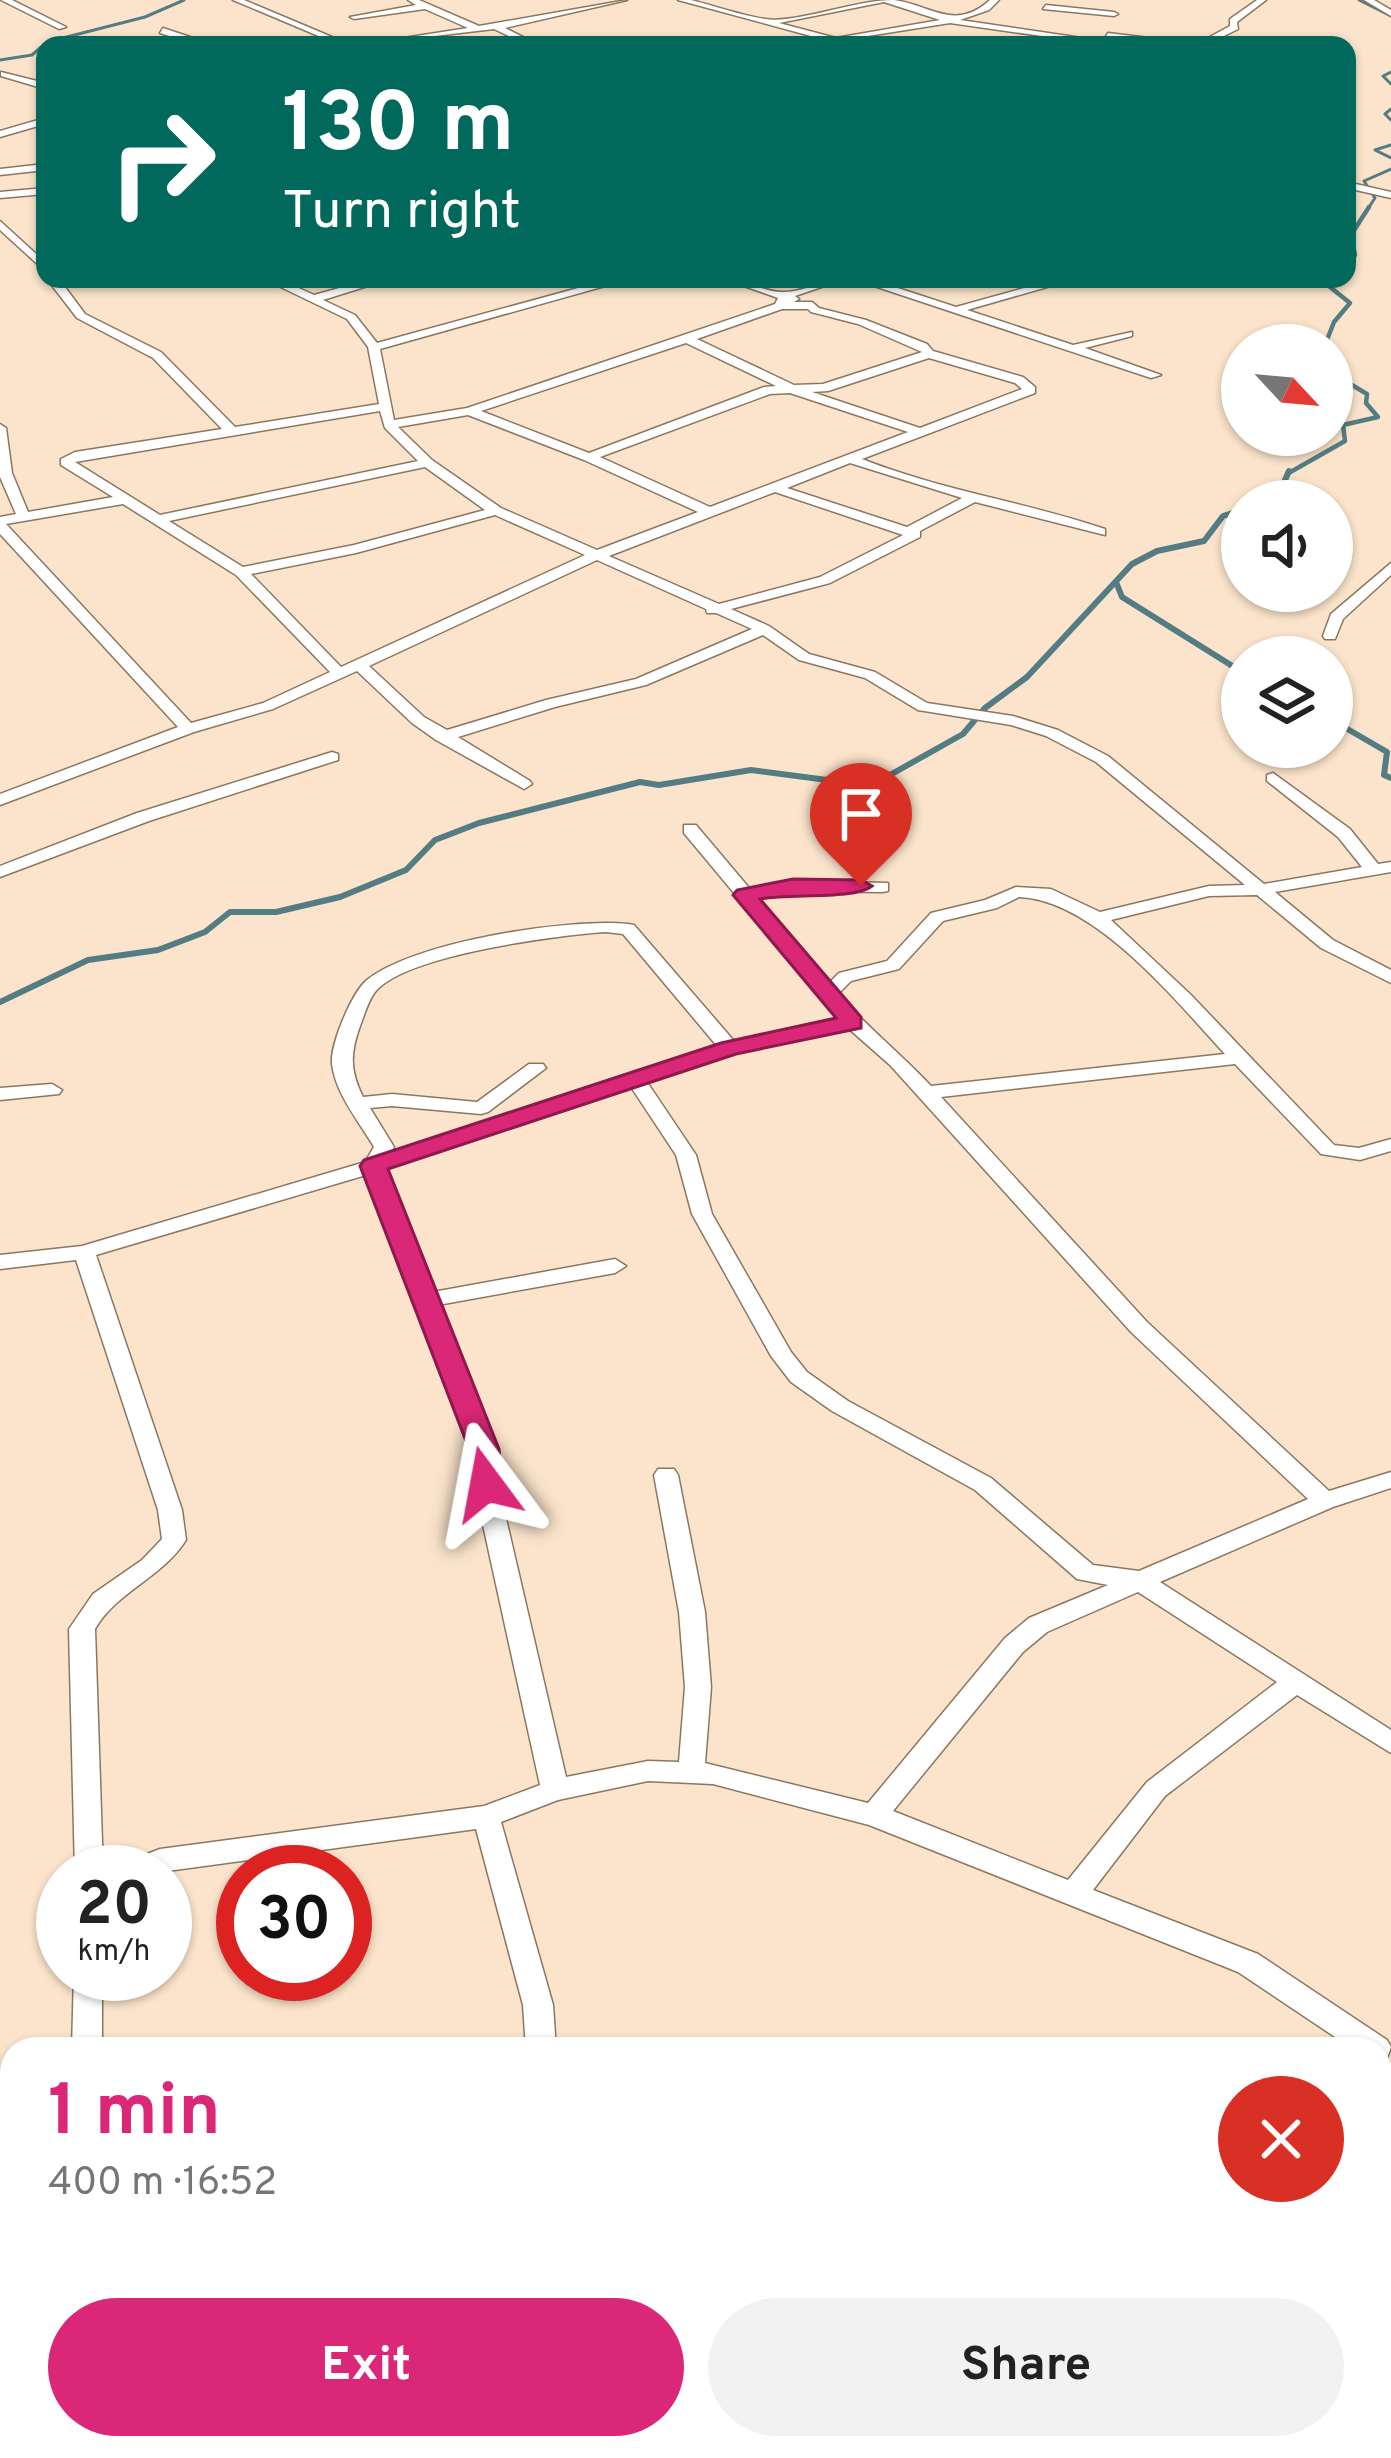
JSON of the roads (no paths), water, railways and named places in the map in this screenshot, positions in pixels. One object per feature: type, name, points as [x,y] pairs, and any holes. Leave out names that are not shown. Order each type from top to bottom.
[{"type":"street","points":[[5,0],[62,27]]},
{"type":"street","points":[[237,0],[325,36]]},
{"type":"street","points":[[412,0],[478,29]]},
{"type":"street","points":[[427,36],[496,27],[622,0]]},
{"type":"street","points":[[682,0],[821,36]]},
{"type":"street","points":[[770,23],[884,0],[948,20],[1052,36]]},
{"type":"street","points":[[859,36],[948,20],[992,6],[995,0]]},
{"type":"street","points":[[1107,36],[1118,0]]},
{"type":"street","points":[[1216,36],[1234,27],[1233,21],[1262,0]]},
{"type":"street","points":[[1368,0],[1391,14]]},
{"type":"street","points":[[1005,27],[1049,2],[1091,14],[1114,14]]},
{"type":"street","points":[[354,16],[425,6]]},
{"type":"street","points":[[1041,35],[1081,23],[1091,14]]},
{"type":"street","points":[[496,27],[516,36]]},
{"type":"street","points":[[163,31],[178,36]]},
{"type":"street","points":[[4,74],[36,83]]},
{"type":"street","points":[[3,131],[36,123]]},
{"type":"street","points":[[0,172],[36,167]]},
{"type":"street","points":[[1356,187],[1391,196]]},
{"type":"street","points":[[0,196],[36,192]]},
{"type":"street","points":[[0,224],[36,256]]},
{"type":"street","points":[[27,245],[36,244]]},
{"type":"street","points":[[61,288],[90,323],[157,355],[231,430]]},
{"type":"street","points":[[292,288],[351,317],[374,347],[389,424],[428,463],[496,511],[764,629],[804,657],[870,675],[923,707],[1013,721],[1052,733],[1102,759],[1327,944],[1391,977]]},
{"type":"street","points":[[317,298],[352,288]]},
{"type":"street","points":[[374,347],[591,288]]},
{"type":"street","points":[[0,800],[188,729],[268,706],[596,556],[1030,390],[1019,380],[929,354],[917,344],[862,322],[751,288]]},
{"type":"street","points":[[389,424],[469,411],[688,339],[816,288]]},
{"type":"street","points":[[887,288],[1155,375]]},
{"type":"street","points":[[956,310],[1036,288]]},
{"type":"street","points":[[1064,347],[1084,347],[1128,334]]},
{"type":"street","points":[[688,339],[796,391],[920,432]]},
{"type":"street","points":[[590,457],[768,391],[842,383],[929,354]]},
{"type":"street","points":[[338,672],[241,572],[66,462],[80,455],[388,406]]},
{"type":"street","points":[[469,411],[590,457],[707,511]]},
{"type":"street","points":[[0,428],[5,473],[24,518]]},
{"type":"street","points":[[850,459],[899,480],[1034,509],[1100,532]]},
{"type":"street","points":[[160,519],[428,463]]},
{"type":"street","points":[[771,487],[912,530],[972,498]]},
{"type":"street","points":[[127,499],[0,524],[188,729]]},
{"type":"street","points":[[241,572],[356,549],[496,511]]},
{"type":"street","points":[[712,610],[826,580],[913,537],[912,530]]},
{"type":"street","points":[[1330,636],[1336,617],[1391,567]]},
{"type":"street","points":[[442,737],[551,703],[641,682],[764,629]]},
{"type":"street","points":[[357,663],[442,737],[524,784]]},
{"type":"street","points":[[0,872],[143,817],[332,757]]},
{"type":"street","points":[[1273,778],[1382,869]]},
{"type":"street","points":[[690,830],[852,1022],[897,1061],[1139,1327],[1324,1501]]},
{"type":"street","points":[[1098,918],[1209,891],[1259,890],[1382,869]]},
{"type":"street","points":[[745,895],[793,886],[882,887]]},
{"type":"street","points":[[828,994],[845,977],[892,965],[937,916],[991,904],[1016,892],[1061,898],[1098,918],[1184,999],[1328,1150],[1360,1154],[1391,1144]]},
{"type":"street","points":[[373,1166],[384,1147],[340,1058],[365,990],[390,973],[543,933],[596,925],[628,929],[730,1048]]},
{"type":"street","points":[[0,1262],[84,1252],[373,1166],[730,1048],[852,1022]]},
{"type":"street","points":[[924,1093],[1238,1058]]},
{"type":"street","points":[[360,1103],[392,1100],[481,1108],[536,1068]]},
{"type":"street","points":[[635,1078],[686,1155],[702,1214],[782,1356],[799,1377],[840,1406],[983,1484],[1087,1573],[1138,1580],[1391,1743]]},
{"type":"street","points":[[0,1094],[52,1090]]},
{"type":"street","points":[[373,1166],[484,1449],[486,1484],[555,1790]]},
{"type":"street","points":[[84,1252],[170,1510],[174,1540],[160,1562],[94,1603],[82,1629],[88,1845]]},
{"type":"street","points":[[425,1300],[615,1266]]},
{"type":"street","points":[[666,1474],[692,1612],[698,1687],[691,1772]]},
{"type":"street","points":[[874,1815],[1014,1645],[1038,1625],[1324,1501],[1391,1480]]},
{"type":"street","points":[[1073,1894],[1156,1790],[1298,1680]]},
{"type":"street","points":[[192,1856],[486,1817],[555,1790],[648,1771],[691,1772],[874,1815],[1248,1963],[1359,2037]]},
{"type":"street","points":[[486,1817],[538,2005],[541,2037]]},
{"type":"street","points":[[87,2037],[88,2001]]},
{"type":"waterway","points":[[71,36],[145,17],[184,0]]},
{"type":"waterway","points":[[1359,0],[1391,16]]},
{"type":"waterway","points":[[0,60],[36,52]]},
{"type":"waterway","points":[[1391,72],[1383,76],[1391,84]]},
{"type":"waterway","points":[[1391,109],[1385,114],[1391,120]]},
{"type":"waterway","points":[[1391,145],[1375,150],[1391,158]]},
{"type":"waterway","points":[[1369,207],[1375,198],[1364,181],[1391,169]]},
{"type":"waterway","points":[[1356,227],[1369,207]]},
{"type":"waterway","points":[[1331,288],[1350,303],[1333,324]]},
{"type":"waterway","points":[[1353,386],[1367,394],[1366,403],[1378,417],[1353,423]]},
{"type":"waterway","points":[[1288,473],[1319,456]]},
{"type":"waterway","points":[[1285,480],[1288,473]]},
{"type":"waterway","points":[[0,1002],[88,960],[158,950],[205,932],[230,912],[276,912],[340,897],[406,870],[435,840],[479,823],[640,782],[659,785],[751,770],[835,781],[881,780],[963,734],[985,708],[1027,677],[1132,564],[1157,551],[1204,541],[1221,519]]},
{"type":"waterway","points":[[1116,582],[1122,597],[1221,659]]},
{"type":"waterway","points":[[1353,732],[1387,752],[1384,775],[1391,778]]}]
